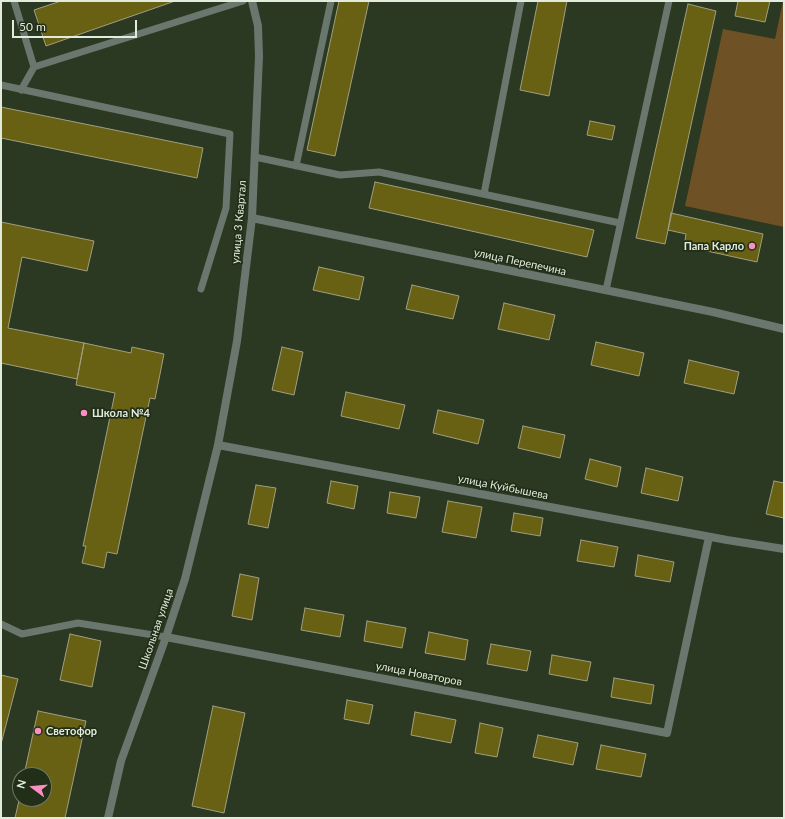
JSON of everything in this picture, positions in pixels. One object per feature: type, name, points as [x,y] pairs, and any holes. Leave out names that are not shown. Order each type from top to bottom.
[{"type":"street","name":"улица 3 Квартал","points":[[218,445],[236,341],[252,218],[258,26],[252,1]]},
{"type":"street","name":"улица Перепечина","points":[[252,218],[714,312],[784,328]]},
{"type":"street","name":"улица Куйбышева","points":[[218,445],[709,536],[784,548]]},
{"type":"street","name":"Школьная улица","points":[[108,818],[120,761],[166,637],[185,578],[218,445]]},
{"type":"street","name":"улица Новаторов","points":[[166,637],[668,733],[709,536]]},
{"type":"lane","points":[[14,1],[34,67]]},
{"type":"lane","points":[[21,90],[34,67],[243,1]]},
{"type":"lane","points":[[296,166],[331,1]]},
{"type":"lane","points":[[484,194],[521,1]]},
{"type":"lane","points":[[606,290],[669,1]]},
{"type":"lane","points":[[1,85],[230,134],[226,208],[200,289]]},
{"type":"lane","points":[[255,157],[340,175],[379,172],[620,223]]},
{"type":"lane","points":[[1,624],[22,634],[78,623],[166,637]]},
{"type":"shaded area","points":[[783,1],[784,227],[685,206],[723,29],[775,39]]},
{"type":"building","points":[[61,1],[175,1],[46,46],[34,10]]},
{"type":"building","points":[[339,1],[369,1],[335,156],[307,150]]},
{"type":"building","points":[[538,1],[567,1],[549,96],[520,90]]},
{"type":"building","points":[[738,1],[770,1],[765,22],[735,16]]},
{"type":"building","points":[[688,4],[716,11],[665,244],[636,238]]},
{"type":"building","points":[[1,107],[203,148],[197,178],[1,138]]},
{"type":"building","points":[[590,121],[615,126],[612,140],[587,135]]},
{"type":"building","points":[[375,182],[594,230],[587,257],[369,208]]},
{"type":"building","points":[[671,213],[763,234],[757,262],[684,246],[686,234],[668,230]]},
{"type":"building","points":[[1,222],[94,241],[87,271],[22,257],[8,328],[84,343],[77,379],[1,363]]},
{"type":"building","points":[[319,267],[364,277],[359,300],[313,290]]},
{"type":"building","points":[[412,285],[459,296],[453,319],[406,309]]},
{"type":"building","points":[[504,303],[555,315],[549,340],[498,329]]},
{"type":"building","points":[[596,342],[644,353],[639,376],[591,365]]},
{"type":"building","points":[[84,343],[131,353],[132,347],[164,354],[155,399],[150,398],[117,554],[107,552],[104,568],[82,563],[86,546],[83,546],[115,393],[76,385]]},
{"type":"building","points":[[282,347],[303,352],[294,395],[272,390]]},
{"type":"building","points":[[689,360],[739,372],[734,394],[684,383]]},
{"type":"building","points":[[346,392],[405,405],[399,429],[341,416]]},
{"type":"building","points":[[438,410],[484,420],[478,444],[433,433]]},
{"type":"building","points":[[523,426],[565,435],[560,458],[518,448]]},
{"type":"building","points":[[590,459],[621,467],[617,487],[585,479]]},
{"type":"building","points":[[646,468],[683,477],[678,501],[641,493]]},
{"type":"building","points":[[331,481],[358,486],[354,509],[327,503]]},
{"type":"building","points":[[774,481],[784,483],[784,518],[766,514]]},
{"type":"building","points":[[256,485],[276,488],[268,528],[248,524]]},
{"type":"building","points":[[390,492],[420,497],[416,518],[387,513]]},
{"type":"building","points":[[448,501],[482,507],[476,538],[442,532]]},
{"type":"building","points":[[514,513],[543,518],[540,536],[511,531]]},
{"type":"building","points":[[581,540],[618,547],[614,567],[577,561]]},
{"type":"building","points":[[638,555],[674,562],[670,582],[635,576]]},
{"type":"building","points":[[240,574],[259,578],[252,620],[232,616]]},
{"type":"building","points":[[305,608],[344,615],[340,637],[301,630]]},
{"type":"building","points":[[367,621],[406,628],[402,648],[364,641]]},
{"type":"building","points":[[429,632],[468,640],[465,660],[425,653]]},
{"type":"building","points":[[70,634],[101,641],[92,687],[60,680]]},
{"type":"building","points":[[491,644],[531,651],[527,671],[487,664]]},
{"type":"building","points":[[552,655],[591,662],[587,681],[549,674]]},
{"type":"building","points":[[1,675],[18,679],[1,744]]},
{"type":"building","points":[[614,678],[654,685],[651,704],[611,697]]},
{"type":"building","points":[[347,700],[373,705],[369,724],[344,719]]},
{"type":"building","points":[[213,706],[245,713],[224,813],[192,806]]},
{"type":"building","points":[[38,711],[86,721],[65,818],[15,818],[18,807],[52,807],[52,767],[26,767]]},
{"type":"building","points":[[415,712],[456,720],[451,743],[411,735]]},
{"type":"building","points":[[480,723],[503,728],[497,757],[475,753]]},
{"type":"building","points":[[538,735],[578,743],[573,765],[533,757]]},
{"type":"building","points":[[601,745],[646,754],[641,777],[596,769]]},
{"type":"place","name":"Папа Карло","points":[[752,246]]},
{"type":"place","name":"Школа №4","points":[[84,413]]},
{"type":"place","name":"Светофор","points":[[38,731]]}]
